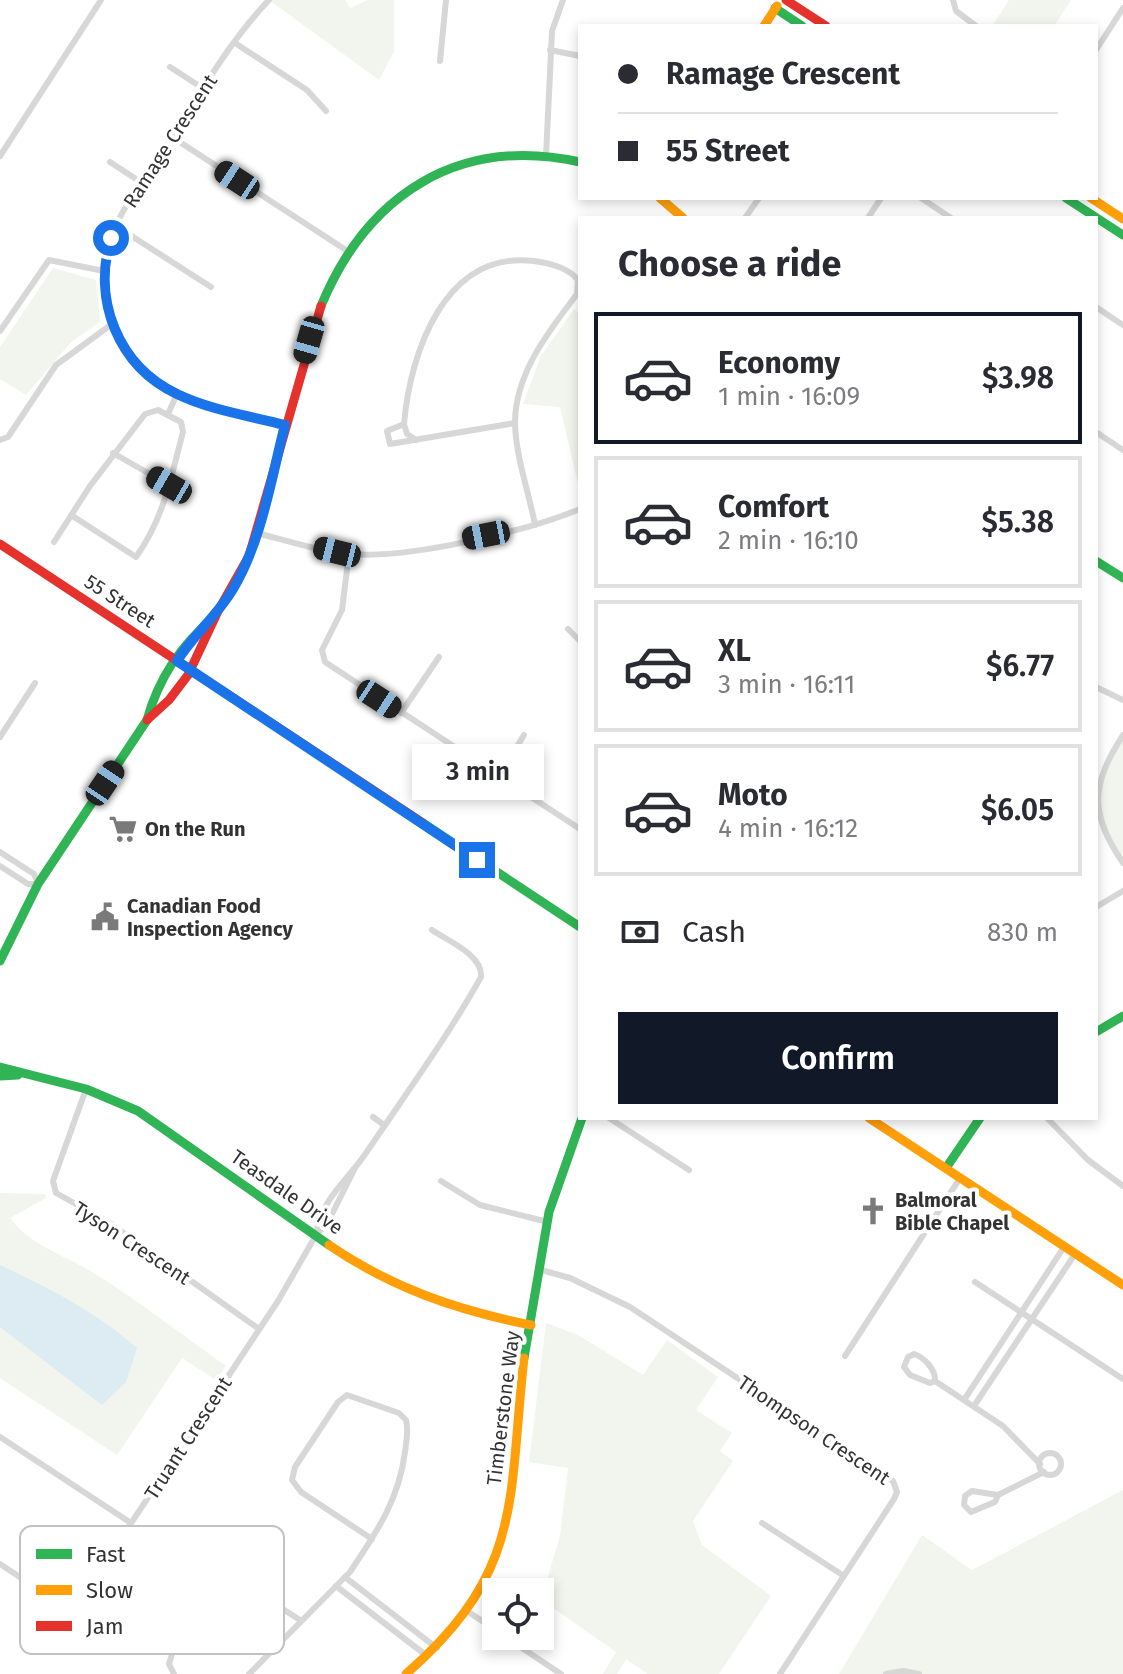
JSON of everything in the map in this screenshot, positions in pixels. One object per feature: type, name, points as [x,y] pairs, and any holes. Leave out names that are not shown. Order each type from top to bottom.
[{"type":"street","points":[[0,156],[101,0]]},
{"type":"street","points":[[440,61],[446,0]]},
{"type":"street","points":[[546,156],[550,50],[554,22],[563,0]]},
{"type":"street","points":[[953,0],[956,11],[973,24]]},
{"type":"street","name":"Ramage Crescent","points":[[267,1],[204,89],[116,226],[104,271],[105,299],[112,324],[137,365],[177,394],[285,425]]},
{"type":"street","points":[[781,24],[786,16],[786,3]]},
{"type":"street","points":[[766,24],[786,3]]},
{"type":"street","points":[[786,3],[823,24]]},
{"type":"street","points":[[1098,47],[1123,8]]},
{"type":"street","points":[[786,16],[799,24]]},
{"type":"street","points":[[235,43],[307,90],[326,111]]},
{"type":"street","points":[[550,50],[578,56]]},
{"type":"street","points":[[170,67],[204,89]]},
{"type":"street","points":[[172,137],[346,250]]},
{"type":"street","points":[[0,961],[38,884],[147,720],[162,710],[209,638],[214,618],[241,576],[257,533],[317,312],[346,250],[380,212],[405,193],[441,173],[491,158],[546,156],[578,162]]},
{"type":"street","points":[[110,162],[142,183]]},
{"type":"street","points":[[662,200],[681,216]]},
{"type":"street","points":[[924,200],[948,216]]},
{"type":"street","points":[[1069,200],[1094,216]]},
{"type":"street","points":[[1094,200],[1123,219]]},
{"type":"street","points":[[1098,219],[1123,235]]},
{"type":"street","points":[[116,226],[211,287]]},
{"type":"street","points":[[0,331],[49,260],[104,271]]},
{"type":"street","points":[[416,440],[407,434],[404,424],[419,344],[452,293],[469,278],[491,266],[530,261],[570,271],[578,280]]},
{"type":"street","points":[[535,525],[515,423],[529,366],[578,291]]},
{"type":"street","points":[[1098,308],[1123,325]]},
{"type":"street","points":[[0,440],[8,437],[56,365],[112,324]]},
{"type":"street","points":[[168,414],[177,394]]},
{"type":"street","points":[[54,542],[71,515],[113,453],[148,412],[154,409],[179,420],[183,429],[169,485],[154,532],[136,557],[71,515]]},
{"type":"street","points":[[404,424],[387,431],[388,442],[396,445],[515,423]]},
{"type":"street","points":[[1098,433],[1123,450]]},
{"type":"street","points":[[113,453],[169,485]]},
{"type":"street","points":[[257,533],[349,554],[393,553],[535,525],[578,510]]},
{"type":"street","name":"55 Street","points":[[0,544],[578,926]]},
{"type":"street","points":[[349,554],[343,605],[323,647],[322,658],[578,828]]},
{"type":"street","points":[[1098,562],[1123,578]]},
{"type":"street","points":[[147,720],[150,703],[177,661],[201,627],[214,618]]},
{"type":"street","points":[[568,629],[578,639]]},
{"type":"street","points":[[401,713],[439,657]]},
{"type":"street","points":[[0,737],[35,683]]},
{"type":"street","points":[[1098,688],[1123,700]]},
{"type":"street","points":[[498,777],[524,735]]},
{"type":"street","points":[[1098,789],[1104,766],[1123,735]]},
{"type":"street","points":[[1098,799],[1103,829],[1123,863]]},
{"type":"street","points":[[0,852],[34,874],[38,884]]},
{"type":"street","points":[[0,866],[28,884],[38,884]]},
{"type":"street","points":[[1098,906],[1123,891]]},
{"type":"street","name":"Truant Crescent","points":[[129,1526],[259,1329],[316,1235],[327,1224],[355,1168],[481,977],[482,969],[474,958],[432,930]]},
{"type":"street","points":[[1098,1031],[1123,1016]]},
{"type":"street","name":"Teasdale Drive","points":[[0,1067],[86,1089],[154,1121],[363,1268],[417,1296],[459,1310],[531,1325]]},
{"type":"street","name":"Teasdale Drive","points":[[0,1076],[29,1075]]},
{"type":"street","name":"Tyson Crescent","points":[[86,1089],[54,1176],[56,1193],[98,1216],[259,1329]]},
{"type":"street","points":[[373,1117],[384,1125]]},
{"type":"street","name":"Timberstone Way","points":[[406,1674],[437,1648],[470,1613],[488,1581],[505,1532],[538,1269],[564,1161],[581,1120]]},
{"type":"street","points":[[612,1120],[689,1170]]},
{"type":"street","points":[[872,1120],[1123,1286]]},
{"type":"street","points":[[946,1168],[979,1120]]},
{"type":"street","points":[[1049,1120],[1088,1160],[1123,1186]]},
{"type":"street","points":[[845,1356],[960,1178]]},
{"type":"street","points":[[441,1181],[480,1205],[548,1222]]},
{"type":"street","points":[[964,1400],[1064,1247]]},
{"type":"street","points":[[974,1406],[1075,1254]]},
{"type":"street","name":"Thompson Crescent","points":[[538,1269],[570,1278],[630,1307],[891,1478],[896,1495],[780,1674]]},
{"type":"street","points":[[975,1282],[1123,1379]]},
{"type":"street","points":[[916,1354],[922,1358],[935,1375],[935,1381],[930,1383],[908,1374],[904,1367],[908,1357],[916,1354]]},
{"type":"street","points":[[935,1381],[1012,1433],[1044,1472]]},
{"type":"street","points":[[284,1637],[345,1577],[372,1539],[399,1487],[408,1423],[399,1413],[347,1395],[338,1402],[295,1467],[292,1480],[301,1492],[372,1539]]},
{"type":"street","points":[[0,1437],[131,1523]]},
{"type":"street","points":[[998,1495],[995,1502],[976,1513],[964,1505],[965,1496],[972,1491],[998,1495],[1044,1472],[1057,1473],[1060,1459],[1048,1454],[1040,1464]]},
{"type":"street","points":[[762,1523],[844,1576]]},
{"type":"street","name":"Truant Crescent","points":[[0,1564],[20,1577]]},
{"type":"street","points":[[345,1577],[437,1648]]},
{"type":"street","points":[[336,1586],[427,1656]]},
{"type":"street","points":[[284,1610],[300,1620]]},
{"type":"street","points":[[470,1613],[482,1621]]},
{"type":"street","points":[[525,1650],[561,1674]]},
{"type":"street","points":[[172,1654],[169,1664],[174,1674]]},
{"type":"street","points":[[249,1674],[268,1654]]},
{"type":"street","points":[[886,1674],[903,1671],[919,1674]]},
{"type":"shaded area","points":[[269,0],[345,0],[350,8],[368,0],[394,0],[394,51],[379,80]]},
{"type":"shaded area","points":[[1009,0],[1071,0],[1055,24],[993,24]]},
{"type":"shaded area","points":[[53,268],[96,280],[100,322],[71,342],[26,395],[0,379],[0,347]]},
{"type":"shaded area","points":[[574,309],[578,312],[578,484],[560,407],[523,404],[541,356]]},
{"type":"shaded area","points":[[1123,735],[1123,863],[1105,830],[1099,799],[1105,769]]},
{"type":"shaded area","points":[[0,1193],[45,1194],[46,1198],[10,1218],[18,1228],[38,1243],[109,1283],[226,1366],[216,1380],[182,1358],[117,1455],[0,1378]]},
{"type":"shaded area","points":[[0,1265],[72,1302],[137,1348],[126,1382],[102,1405],[0,1327]]},
{"type":"shaded area","points":[[546,1323],[578,1335],[643,1375],[667,1340],[718,1377],[696,1410],[732,1433],[720,1451],[733,1461],[693,1521],[702,1545],[771,1596],[719,1674],[648,1674],[626,1659],[617,1674],[603,1674],[616,1652],[554,1609],[554,1578],[547,1578],[560,1536],[568,1468],[529,1462]]},
{"type":"shaded area","points":[[1123,1490],[1123,1674],[839,1674],[922,1535],[972,1570]]},
{"type":"traffic: fast","points":[[775,8],[799,24]]},
{"type":"traffic: fast","points":[[321,306],[340,267],[364,233],[391,205],[422,182],[457,166],[495,158],[536,156],[578,162]]},
{"type":"traffic: fast","points":[[1069,200],[1094,216]]},
{"type":"traffic: fast","points":[[1098,219],[1123,235]]},
{"type":"traffic: fast","points":[[1098,562],[1123,578]]},
{"type":"traffic: fast","points":[[0,961],[38,884],[147,720],[157,691],[172,664],[191,639],[214,618]]},
{"type":"traffic: fast","points":[[423,823],[578,926]]},
{"type":"traffic: fast","points":[[1098,1031],[1123,1016]]},
{"type":"traffic: fast","points":[[0,1067],[86,1089],[138,1111],[329,1245]]},
{"type":"traffic: fast","points":[[0,1076],[18,1075]]},
{"type":"traffic: fast","points":[[524,1358],[549,1212],[581,1120]]},
{"type":"traffic: fast","points":[[946,1168],[979,1120]]},
{"type":"traffic: slow","points":[[765,24],[777,6]]},
{"type":"traffic: slow","points":[[662,200],[681,216]]},
{"type":"traffic: slow","points":[[1094,200],[1123,219]]},
{"type":"traffic: slow","points":[[872,1120],[1123,1285]]},
{"type":"traffic: slow","points":[[329,1245],[377,1274],[426,1296],[531,1325]]},
{"type":"traffic: slow","points":[[406,1674],[444,1637],[472,1601],[491,1566],[511,1494],[524,1358]]},
{"type":"traffic: jam","points":[[786,0],[823,24]]},
{"type":"traffic: jam","points":[[147,720],[169,700],[188,675],[218,611],[249,556],[321,306]]},
{"type":"traffic: jam","points":[[0,544],[423,823]]},
{"type":"place","name":"On the Run","points":[[123,829]]},
{"type":"place","name":"Canadian Food Inspection Agency","points":[[105,917]]},
{"type":"place","name":"Balmoral Bible Chapel","points":[[873,1211]]},
{"type":"route","points":[[111,238],[104,271],[107,310],[127,352],[137,365],[177,394],[285,425],[246,564],[214,618],[201,627],[177,661],[477,860]]}]
